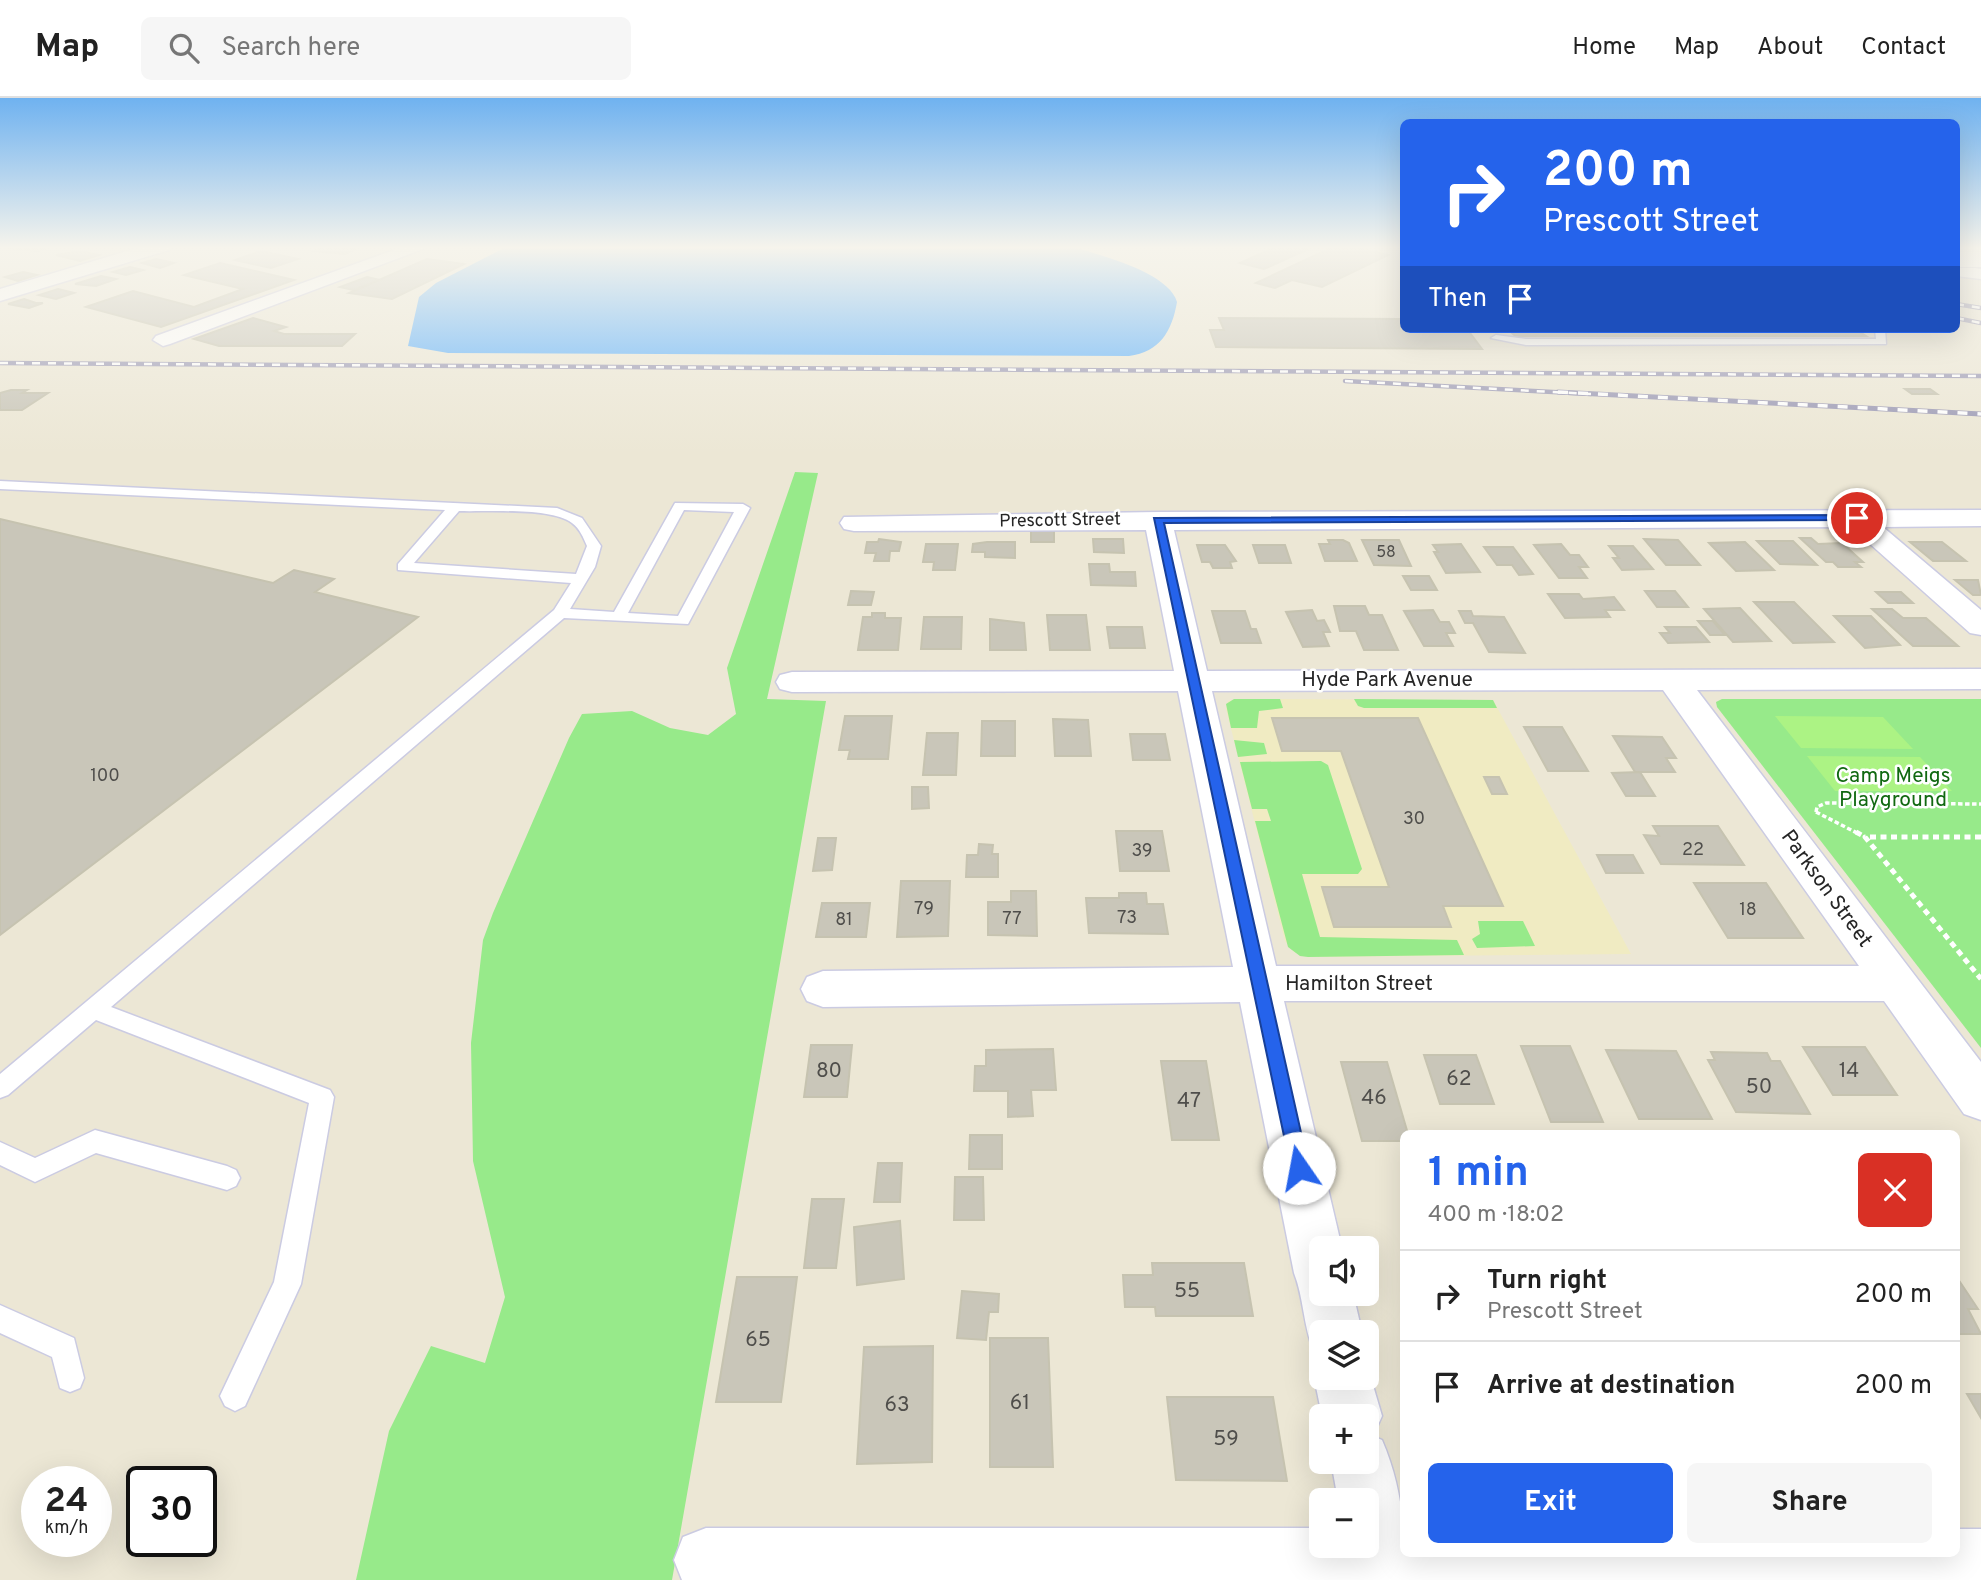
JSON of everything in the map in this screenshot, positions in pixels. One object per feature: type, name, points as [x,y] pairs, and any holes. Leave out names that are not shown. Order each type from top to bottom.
[{"type":"street","points":[[163,340],[231,315]]},
{"type":"street","points":[[1857,518],[1981,626]]},
{"type":"street","name":"Prescott Street","points":[[854,523],[1981,518]]},
{"type":"street","points":[[1158,520],[1313,1236]]},
{"type":"street","name":"Parkson Street","points":[[1672,679],[1981,1099]]},
{"type":"street","name":"Hyde Park Avenue","points":[[792,682],[1981,679]]},
{"type":"street","name":"Hamilton Street","points":[[823,989],[1260,984],[1895,983]]},
{"type":"street","points":[[1364,1474],[1385,1570]]},
{"type":"street","points":[[706,1560],[1385,1570],[1981,1561]]},
{"type":"lane","points":[[1496,338],[1526,342],[1882,342],[1881,333]]},
{"type":"lane","points":[[0,485],[548,511],[574,517],[587,529],[594,546],[593,557],[560,614],[0,1088]]},
{"type":"lane","points":[[560,614],[683,621],[743,508],[680,506],[619,617]]},
{"type":"lane","points":[[455,507],[403,567],[580,579]]},
{"type":"lane","points":[[92,1009],[322,1097],[287,1284],[235,1396]]},
{"type":"lane","points":[[0,1153],[35,1170],[95,1141],[227,1178]]},
{"type":"lane","points":[[0,1319],[64,1348],[69,1378]]},
{"type":"path","points":[[1816,812],[1817,807],[1826,803],[1981,804]]},
{"type":"path","points":[[1807,810],[1865,837],[1981,979]]},
{"type":"path","points":[[1865,837],[1981,837]]},
{"type":"shaded area","points":[[1493,700],[1631,954],[1308,957],[1294,952],[1285,941],[1226,709],[1228,701]]},
{"type":"green space","points":[[795,472],[818,473],[767,699],[826,701],[672,1580],[356,1580],[389,1431],[431,1346],[485,1363],[505,1297],[473,1161],[471,1043],[483,940],[493,913],[582,714],[632,711],[670,728],[708,735],[736,714],[727,668]]},
{"type":"green space","points":[[1234,699],[1280,699],[1283,708],[1259,711],[1257,728],[1231,728],[1226,704]]},
{"type":"green space","points":[[1354,699],[1493,700],[1497,708],[1364,708],[1358,706]]},
{"type":"green space","name":"Camp Meigs Playground","points":[[1722,699],[1981,699],[1981,1048],[1717,707],[1716,702]]},
{"type":"green space","points":[[1775,716],[1883,717],[1913,749],[1801,748]]},
{"type":"green space","points":[[1234,740],[1264,743],[1267,754],[1238,757]]},
{"type":"green space","points":[[1807,756],[1920,757],[1952,791],[1835,791]]},
{"type":"green space","points":[[1321,761],[1328,765],[1362,869],[1358,874],[1302,874],[1320,937],[1457,940],[1464,955],[1308,957],[1300,956],[1288,947],[1255,821],[1271,821],[1267,809],[1252,809],[1240,762]]},
{"type":"green space","points":[[1478,921],[1523,921],[1535,946],[1477,948],[1472,939],[1480,934]]},
{"type":"water","points":[[415,315],[1174,315],[1168,331],[1156,345],[1140,354],[1129,356],[448,353],[408,346]]},
{"type":"building","points":[[117,315],[195,315],[161,327]]},
{"type":"building","points":[[253,318],[286,327],[274,331],[284,334],[355,334],[342,346],[219,346],[194,339]]},
{"type":"building","points":[[1219,318],[1400,319],[1400,333],[1470,333],[1482,349],[1216,347],[1210,330],[1224,330]]},
{"type":"building","points":[[1512,333],[1861,333],[1866,336],[1515,336]]},
{"type":"building","points":[[1905,389],[1930,389],[1937,394],[1912,394]]},
{"type":"building","points":[[27,390],[22,393],[48,393],[22,410],[0,410],[0,393]]},
{"type":"building","points":[[0,519],[273,583],[294,570],[334,579],[315,592],[418,617],[0,935]]},
{"type":"building","points":[[1031,531],[1054,531],[1054,542],[1031,542]]},
{"type":"building","points":[[1800,538],[1811,538],[1818,544],[1842,543],[1863,562],[1855,562],[1861,567],[1838,567],[1833,562],[1826,562]]},
{"type":"building","points":[[879,539],[901,542],[899,551],[890,551],[889,561],[874,561],[876,553],[865,553],[867,542],[878,542]]},
{"type":"building","points":[[1093,539],[1123,539],[1124,553],[1094,552]]},
{"type":"building","points":[[1644,539],[1678,540],[1700,565],[1666,565]]},
{"type":"building","points":[[1328,540],[1343,540],[1349,543],[1357,561],[1325,561],[1319,544],[1330,544]]},
{"type":"building","points":[[1362,540],[1399,540],[1411,566],[1374,565]]},
{"type":"building","points":[[1757,541],[1793,541],[1817,565],[1780,564]]},
{"type":"building","points":[[1015,542],[1015,558],[985,557],[985,552],[972,552],[973,544]]},
{"type":"building","points":[[1745,542],[1774,570],[1736,571],[1709,543]]},
{"type":"building","points":[[1910,542],[1942,542],[1966,561],[1933,561]]},
{"type":"building","points":[[926,544],[958,544],[955,570],[933,570],[934,562],[923,562]]},
{"type":"building","points":[[1461,544],[1480,572],[1446,573],[1433,545]]},
{"type":"building","points":[[1561,544],[1570,555],[1579,555],[1588,567],[1579,567],[1587,578],[1559,578],[1534,545]]},
{"type":"building","points":[[1197,545],[1225,545],[1236,561],[1230,562],[1232,568],[1213,568],[1210,562],[1202,562]]},
{"type":"building","points":[[1253,545],[1285,545],[1291,563],[1259,563]]},
{"type":"building","points":[[1609,546],[1633,546],[1653,569],[1622,570],[1613,558],[1619,558]]},
{"type":"building","points":[[1484,547],[1513,547],[1533,574],[1519,575],[1512,565],[1497,565]]},
{"type":"building","points":[[1089,564],[1109,564],[1110,572],[1135,572],[1136,586],[1091,585]]},
{"type":"building","points":[[1403,576],[1429,576],[1437,590],[1411,590]]},
{"type":"building","points":[[1955,580],[1978,580],[1981,595],[1973,595]]},
{"type":"building","points":[[851,591],[874,592],[871,605],[848,605]]},
{"type":"building","points":[[1645,591],[1675,591],[1688,607],[1657,607]]},
{"type":"building","points":[[1876,592],[1901,592],[1913,603],[1888,603]]},
{"type":"building","points":[[1548,594],[1579,594],[1583,599],[1614,597],[1624,610],[1605,610],[1610,617],[1565,618]]},
{"type":"building","points":[[1754,602],[1794,602],[1834,642],[1793,643]]},
{"type":"building","points":[[1334,606],[1365,606],[1369,615],[1382,615],[1398,650],[1364,650],[1356,631],[1340,631]]},
{"type":"building","points":[[1740,608],[1771,641],[1733,642],[1704,609]]},
{"type":"building","points":[[1872,609],[1892,609],[1903,618],[1926,618],[1958,646],[1913,646]]},
{"type":"building","points":[[1312,610],[1317,621],[1324,620],[1330,632],[1323,632],[1329,646],[1303,647],[1286,612]]},
{"type":"building","points":[[1433,610],[1440,622],[1449,622],[1455,633],[1446,633],[1453,646],[1424,646],[1404,611]]},
{"type":"building","points":[[1212,611],[1245,611],[1251,629],[1256,629],[1261,643],[1221,643]]},
{"type":"building","points":[[1459,611],[1471,611],[1473,616],[1504,617],[1525,653],[1489,652],[1473,623],[1465,623]]},
{"type":"building","points":[[872,613],[885,613],[885,618],[901,618],[898,650],[858,650],[863,617],[872,617]]},
{"type":"building","points":[[1047,615],[1086,615],[1090,650],[1050,650]]},
{"type":"building","points":[[1834,616],[1871,616],[1900,645],[1865,648]]},
{"type":"building","points":[[924,617],[962,617],[961,649],[921,649]]},
{"type":"building","points":[[990,619],[1024,623],[1026,650],[990,650]]},
{"type":"building","points":[[1698,621],[1713,621],[1725,635],[1710,635]]},
{"type":"building","points":[[1107,627],[1142,627],[1145,648],[1110,648]]},
{"type":"building","points":[[1665,627],[1696,627],[1709,642],[1668,643],[1660,633],[1670,633]]},
{"type":"building","points":[[845,716],[892,716],[888,759],[848,759],[850,750],[839,750]]},
{"type":"building","points":[[1272,718],[1418,718],[1503,906],[1443,906],[1451,927],[1334,927],[1322,887],[1389,887],[1341,751],[1282,751]]},
{"type":"building","points":[[1053,719],[1088,720],[1091,756],[1055,756]]},
{"type":"building","points":[[982,721],[1015,721],[1015,756],[981,756]]},
{"type":"building","points":[[1524,727],[1562,727],[1588,771],[1548,771]]},
{"type":"building","points":[[927,733],[958,733],[956,775],[923,775]]},
{"type":"building","points":[[1130,734],[1165,734],[1170,760],[1133,760]]},
{"type":"building","points":[[1613,736],[1662,737],[1676,758],[1666,758],[1675,772],[1635,772]]},
{"type":"building","points":[[1640,772],[1655,796],[1626,796],[1612,773]]},
{"type":"building","points":[[1484,777],[1499,777],[1507,794],[1492,794]]},
{"type":"building","points":[[912,787],[928,787],[929,808],[912,809]]},
{"type":"building","points":[[1653,826],[1718,826],[1744,865],[1661,864],[1644,835],[1659,836]]},
{"type":"building","points":[[1116,831],[1162,831],[1169,871],[1120,871]]},
{"type":"building","points":[[818,838],[836,838],[832,870],[813,871]]},
{"type":"building","points":[[979,844],[993,845],[992,854],[998,854],[998,877],[966,877],[967,855],[978,855]]},
{"type":"building","points":[[1597,855],[1633,855],[1643,873],[1606,873]]},
{"type":"building","points":[[901,881],[950,881],[948,936],[897,937]]},
{"type":"building","points":[[1694,883],[1766,883],[1803,938],[1728,938]]},
{"type":"building","points":[[1011,891],[1036,891],[1037,936],[988,935],[988,902],[1011,902]]},
{"type":"building","points":[[1119,893],[1146,893],[1147,904],[1163,904],[1168,934],[1089,933],[1086,898],[1119,898]]},
{"type":"building","points":[[822,903],[870,903],[866,937],[816,937]]},
{"type":"building","points":[[811,1045],[852,1045],[847,1097],[804,1097]]},
{"type":"building","points":[[1521,1046],[1570,1046],[1603,1122],[1551,1122]]},
{"type":"building","points":[[1803,1047],[1865,1047],[1897,1095],[1833,1095]]},
{"type":"building","points":[[1053,1049],[1056,1090],[1031,1090],[1033,1116],[1008,1117],[1008,1091],[974,1091],[975,1066],[986,1066],[986,1050]]},
{"type":"building","points":[[1606,1050],[1676,1051],[1712,1119],[1639,1119]]},
{"type":"building","points":[[1711,1052],[1767,1053],[1771,1061],[1780,1061],[1810,1114],[1736,1112],[1708,1060],[1715,1060]]},
{"type":"building","points":[[1424,1055],[1476,1055],[1494,1104],[1440,1104]]},
{"type":"building","points":[[1161,1061],[1206,1061],[1219,1140],[1172,1140]]},
{"type":"building","points":[[1341,1062],[1387,1062],[1407,1130],[1400,1130],[1400,1141],[1362,1141]]},
{"type":"building","points":[[970,1135],[1002,1135],[1002,1169],[969,1169]]},
{"type":"building","points":[[878,1163],[902,1163],[900,1202],[874,1202]]},
{"type":"building","points":[[955,1177],[983,1177],[984,1220],[954,1220]]},
{"type":"building","points":[[812,1199],[844,1199],[836,1268],[804,1268]]},
{"type":"building","points":[[900,1221],[904,1279],[857,1285],[854,1227]]},
{"type":"building","points":[[1152,1263],[1244,1263],[1253,1316],[1156,1316],[1155,1307],[1125,1307],[1123,1275],[1153,1275]]},
{"type":"building","points":[[737,1277],[797,1277],[781,1402],[716,1402]]},
{"type":"building","points":[[1960,1282],[1978,1309],[1968,1309],[1981,1334],[1960,1334]]},
{"type":"building","points":[[962,1291],[999,1294],[998,1312],[989,1312],[986,1340],[957,1338]]},
{"type":"building","points":[[990,1338],[1048,1338],[1053,1467],[990,1467]]},
{"type":"building","points":[[933,1346],[932,1462],[857,1464],[864,1347]]},
{"type":"building","points":[[1967,1394],[1981,1394],[1981,1418]]},
{"type":"building","points":[[1167,1397],[1273,1397],[1287,1481],[1176,1480]]},
{"type":"railway","points":[[1960,319],[1981,323]]},
{"type":"railway","points":[[0,363],[1981,376]]},
{"type":"railway","points":[[1345,381],[1591,394]]},
{"type":"railway","points":[[1558,392],[1981,414]]},
{"type":"route","points":[[1299,1168],[1158,520],[1857,518]]}]
